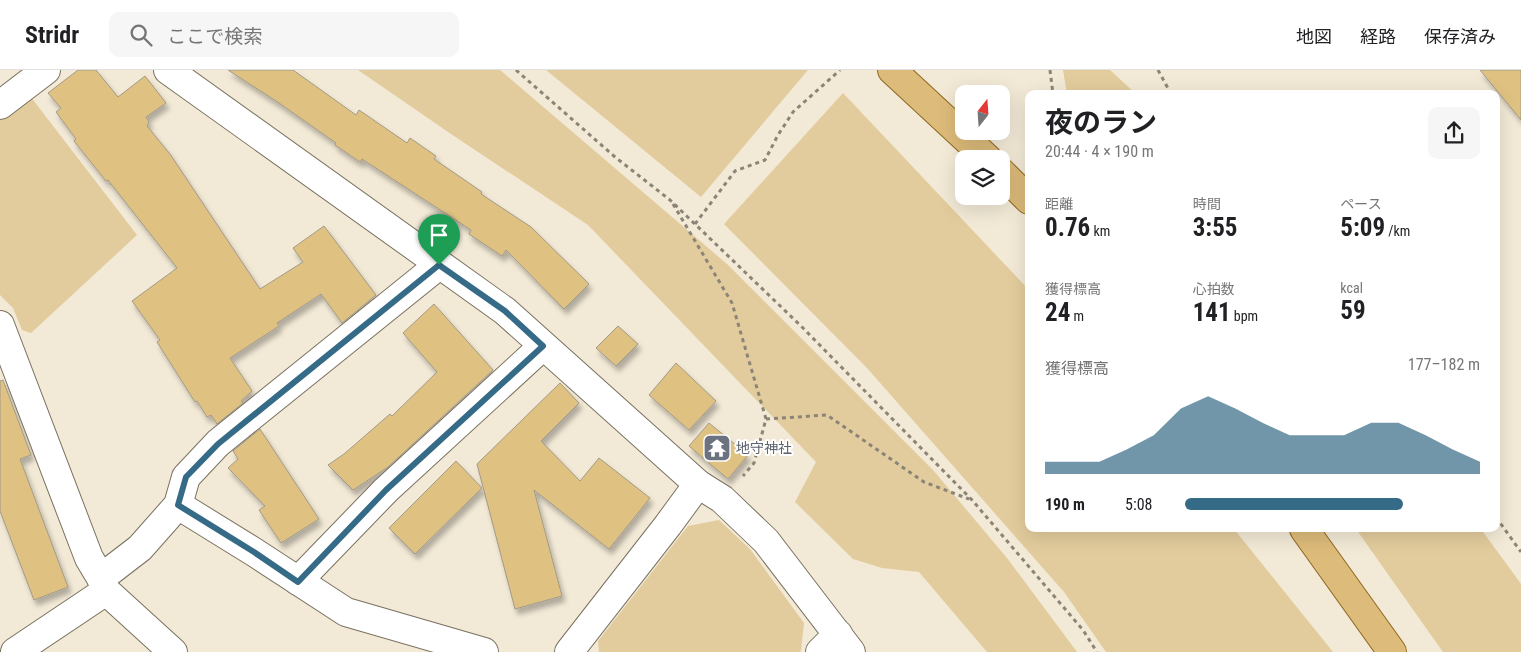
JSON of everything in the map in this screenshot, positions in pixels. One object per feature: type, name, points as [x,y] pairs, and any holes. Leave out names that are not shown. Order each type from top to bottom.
[{"type":"main road","points":[[892,70],[978,150]]},
{"type":"main road","points":[[1010,181],[1025,196]]},
{"type":"main road","points":[[1306,532],[1392,652]]},
{"type":"street","points":[[2,98],[46,70]]},
{"type":"street","points":[[168,70],[505,311],[698,484],[728,494],[766,541],[836,646]]},
{"type":"street","points":[[15,652],[104,585],[178,505],[186,477],[218,444],[439,265]]},
{"type":"street","points":[[0,325],[8,371],[88,558],[104,585],[173,652]]},
{"type":"street","points":[[298,582],[386,490],[543,346]]},
{"type":"street","points":[[569,652],[698,484]]},
{"type":"street","points":[[178,505],[346,612],[484,652]]},
{"type":"street","points":[[0,648],[3,652]]},
{"type":"path","points":[[516,70],[615,157],[670,200],[802,327],[972,500],[1083,630],[1097,652]]},
{"type":"path","points":[[696,224],[735,171],[765,160],[793,112],[840,70]]},
{"type":"path","points":[[1050,70],[1052,90]]},
{"type":"path","points":[[1158,70],[1169,90]]},
{"type":"path","points":[[670,200],[732,303],[766,419],[754,463],[728,494]]},
{"type":"path","points":[[766,419],[827,415],[924,482],[972,500]]},
{"type":"path","points":[[1500,523],[1521,552]]},
{"type":"shaded area","points":[[358,70],[500,70],[727,264],[933,470],[1007,558],[1077,652],[987,652],[919,572],[882,568],[853,559],[795,502],[816,462],[588,225]]},
{"type":"shaded area","points":[[546,70],[808,70],[701,197]]},
{"type":"shaded area","points":[[1063,70],[1110,70],[1132,90],[1066,90]]},
{"type":"shaded area","points":[[843,93],[1025,286],[1025,532],[1236,532],[1333,652],[1106,652],[1064,592],[867,368],[724,224]]},
{"type":"shaded area","points":[[30,96],[137,235],[31,333],[22,330],[13,308],[0,295],[0,118]]},
{"type":"shaded area","points":[[719,520],[750,549],[804,623],[800,652],[599,652],[598,641],[688,526]]},
{"type":"shaded area","points":[[1358,532],[1483,532],[1521,584],[1521,652],[1443,652]]},
{"type":"building","points":[[78,70],[96,70],[118,97],[145,76],[166,103],[146,117],[149,122],[147,126],[170,154],[260,289],[303,262],[293,248],[324,226],[376,295],[342,323],[321,294],[277,323],[279,326],[230,358],[252,391],[241,401],[243,403],[217,424],[211,415],[207,417],[197,401],[195,402],[157,342],[160,340],[132,301],[177,268],[108,180],[106,181],[74,141],[76,139],[56,112],[61,108],[48,93]]},
{"type":"building","points":[[228,70],[293,70],[356,115],[359,110],[407,143],[410,138],[436,156],[434,159],[482,192],[481,194],[531,227],[589,284],[564,309],[506,250],[502,256],[469,234],[471,230],[362,159],[360,162],[279,103]]},
{"type":"building","points":[[1480,70],[1521,70],[1521,120],[1500,94],[1500,90],[1496,90]]},
{"type":"building","points":[[434,304],[493,370],[388,467],[353,490],[328,465],[344,454],[390,414],[392,416],[437,372],[403,333]]},
{"type":"building","points":[[618,326],[638,344],[616,366],[596,348]]},
{"type":"building","points":[[676,363],[716,401],[689,430],[649,395]]},
{"type":"building","points":[[3,380],[31,455],[20,459],[68,587],[34,600],[0,511],[0,381]]},
{"type":"building","points":[[560,383],[579,403],[541,441],[580,481],[599,458],[650,498],[609,549],[534,490],[562,596],[515,609],[477,464]]},
{"type":"building","points":[[709,423],[748,455],[728,479],[689,446]]},
{"type":"building","points":[[260,429],[319,519],[281,543],[259,510],[265,506],[228,468],[238,459],[233,451]]},
{"type":"building","points":[[456,461],[482,488],[415,554],[389,528]]},
{"type":"place","name":"地守神社","points":[[717,448]]},
{"type":"route","points":[[439,265],[505,311],[543,346],[386,490],[298,582],[178,505],[186,477],[218,444],[439,265]]}]
